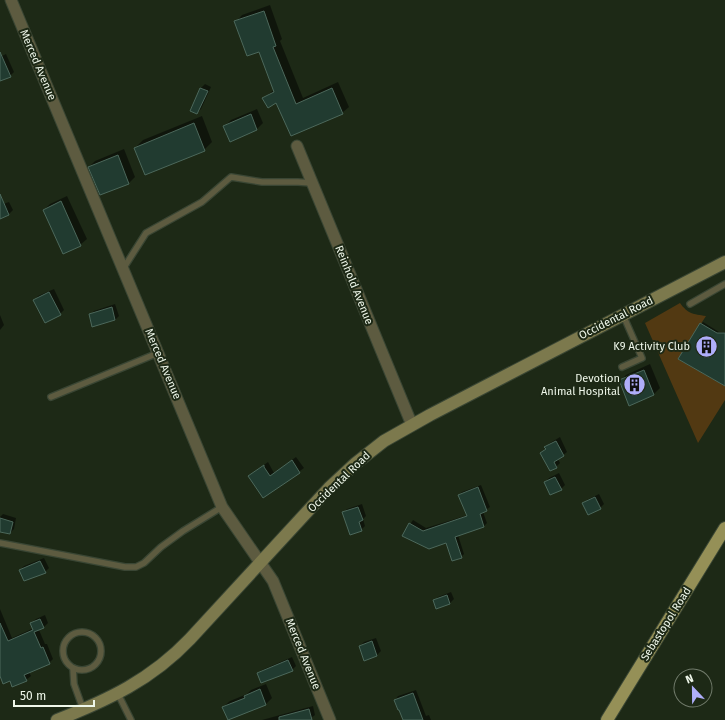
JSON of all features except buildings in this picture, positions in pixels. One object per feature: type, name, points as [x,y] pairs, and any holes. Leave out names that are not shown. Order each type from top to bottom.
[{"type":"main road","name":"Sebastopol Road","points":[[607,720],[725,528]]},
{"type":"street","name":"Merced Avenue","points":[[11,0],[222,507],[273,580],[330,720]]},
{"type":"street","name":"Reinhold Avenue","points":[[296,146],[412,425]]},
{"type":"street","name":"Occidental Road","points":[[57,720],[118,694],[156,670],[180,650],[330,488],[356,463],[384,441],[622,315],[725,263]]},
{"type":"lane","points":[[123,269],[146,233],[202,202],[231,178],[262,182],[298,182],[312,184]]},
{"type":"lane","points":[[690,304],[725,284]]},
{"type":"lane","points":[[622,315],[642,358],[622,367]]},
{"type":"lane","points":[[51,397],[158,353]]},
{"type":"lane","points":[[0,543],[125,567],[136,567],[144,564],[161,547],[182,531],[222,507]]},
{"type":"lane","points":[[73,668],[87,670],[93,667],[100,657],[100,644],[92,635],[86,632],[73,634],[64,643],[62,649],[65,661],[73,668],[74,684],[83,710]]},
{"type":"lane","points":[[118,694],[131,720]]},
{"type":"shaded area","points":[[680,303],[691,313],[706,316],[678,359],[725,386],[725,400],[698,443],[645,323]]},
{"type":"place","name":"K9 Activity Club","points":[[706,346]]},
{"type":"place","name":"Devotion Animal Hospital","points":[[635,384]]}]
